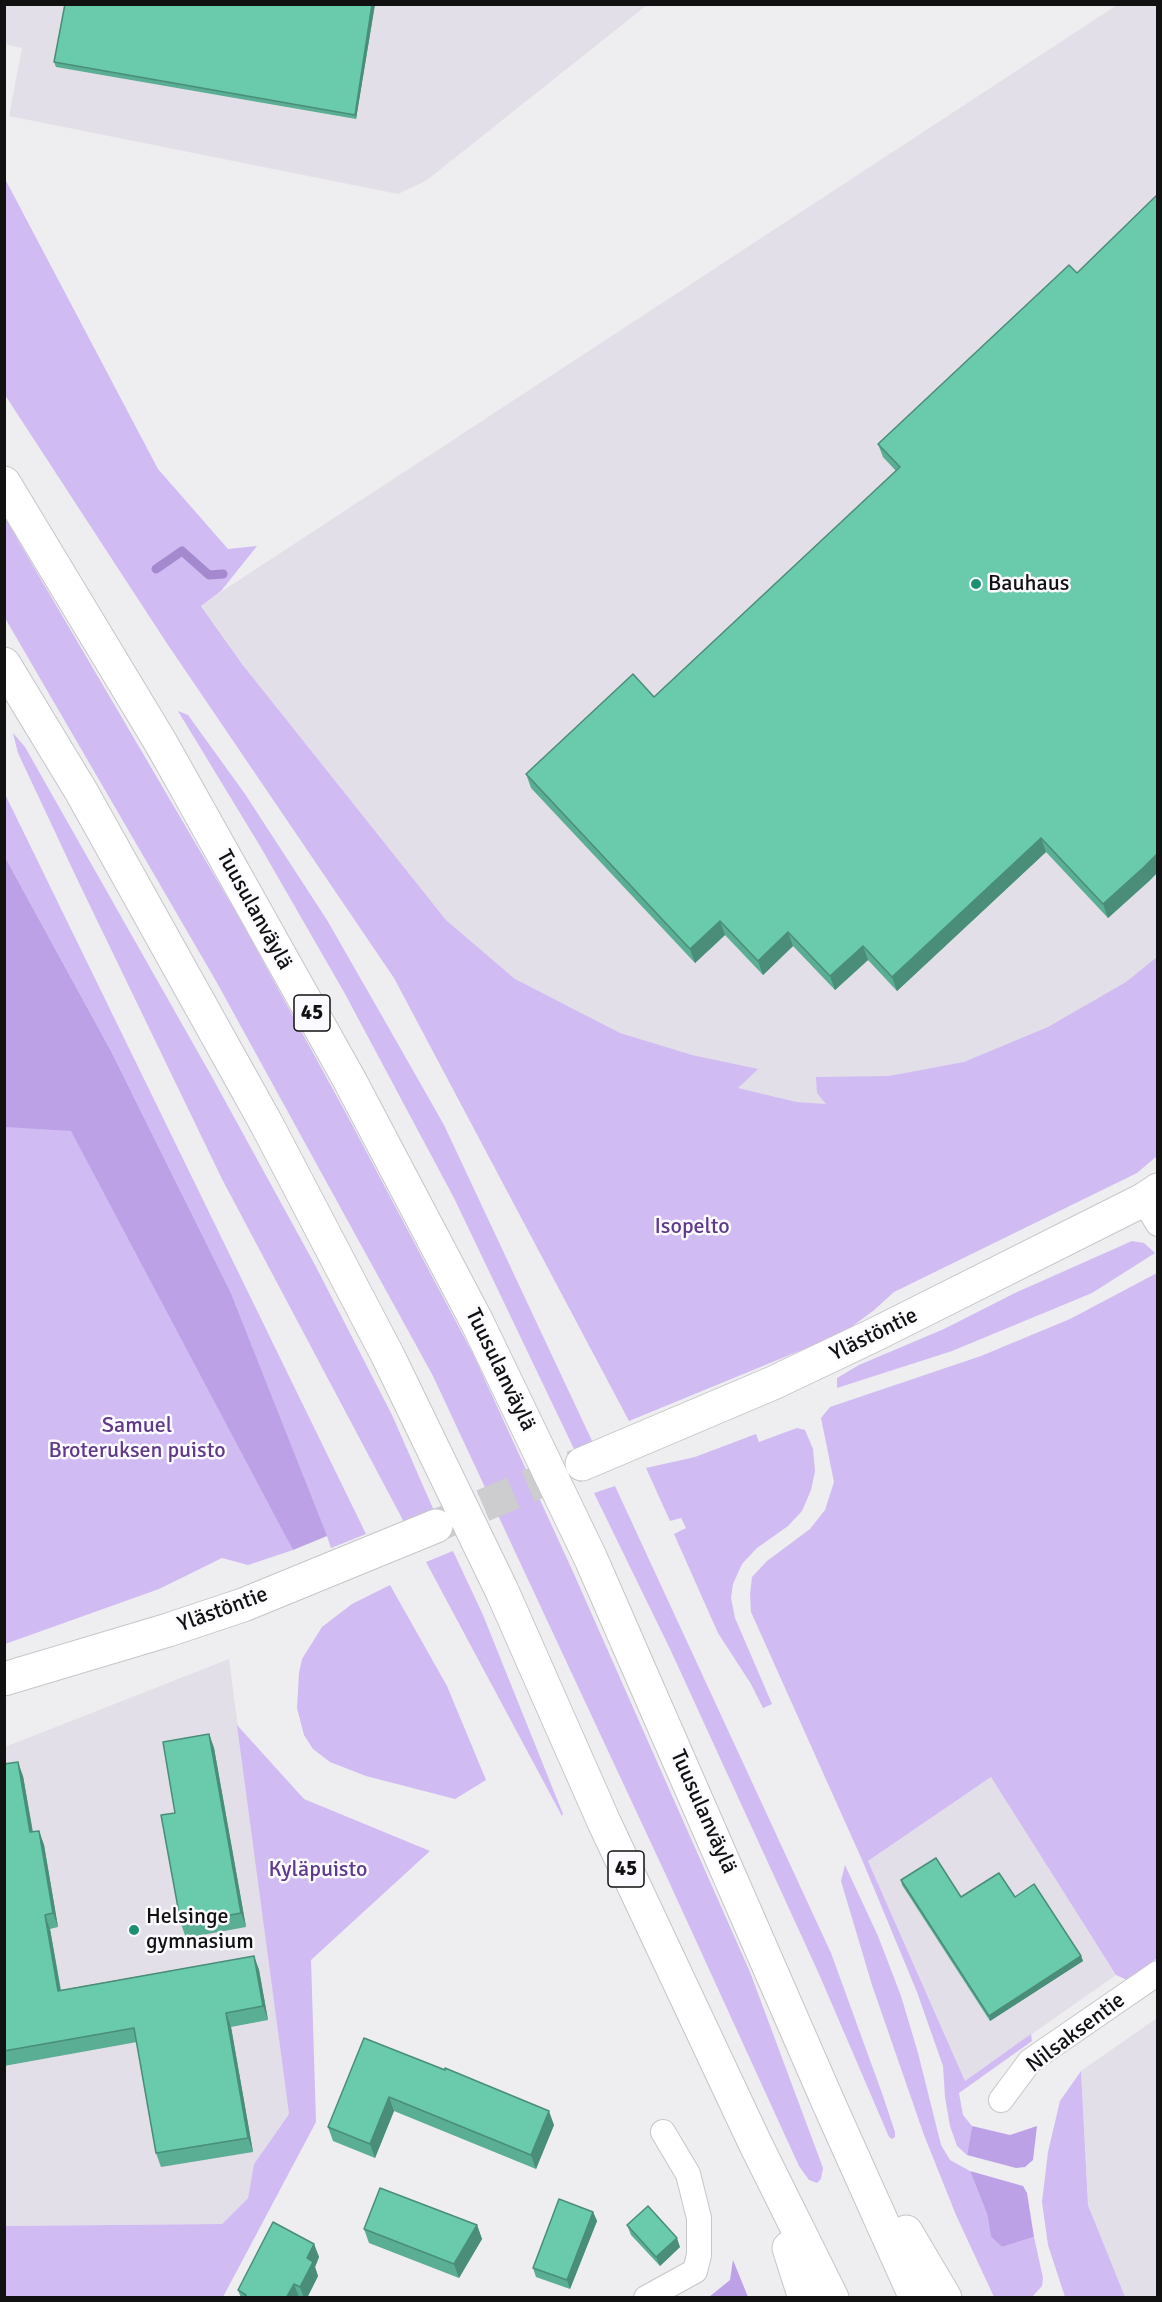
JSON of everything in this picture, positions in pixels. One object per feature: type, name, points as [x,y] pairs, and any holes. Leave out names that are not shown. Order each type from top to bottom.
[{"type":"main road","name":"Tuusulanväylä","points":[[4,483],[161,743],[350,1079],[477,1322],[591,1559],[916,2298]]},
{"type":"main road","name":"45","points":[[4,664],[81,791],[266,1123],[388,1356],[502,1591],[604,1822],[755,2143],[832,2298]]},
{"type":"main road","name":"Ylästöntie","points":[[582,1464],[773,1383],[1153,1205]]},
{"type":"main road","name":"Ylästöntie","points":[[4,1679],[243,1605],[436,1526]]},
{"type":"main road","points":[[829,2104],[945,2298]]},
{"type":"main road","points":[[755,2143],[805,2298]]},
{"type":"street","name":"Nilsaksentie","points":[[1001,2100],[1030,2061],[1158,1974]]},
{"type":"street","points":[[646,2298],[695,2271],[699,2254],[699,2218],[688,2174],[663,2132]]},
{"type":"shaded area","points":[[4,5],[647,5],[427,180],[398,194],[9,116],[22,48],[5,44]]},
{"type":"shaded area","points":[[1117,5],[1157,5],[1158,1011],[887,1110],[797,1102],[689,1077],[515,979],[446,920],[242,664],[201,605]]},
{"type":"shaded area","points":[[5,857],[111,1051],[231,1293],[327,1536],[293,1550],[71,1131],[5,1127]]},
{"type":"shaded area","name":"Helsinge gymnasium","points":[[229,1659],[289,2114],[254,2164],[248,2198],[222,2224],[5,2226],[5,1747]]},
{"type":"shaded area","points":[[991,1777],[1116,1975],[965,2081],[868,1861]]},
{"type":"shaded area","points":[[1157,2018],[1157,2297],[1125,2297],[1088,2205],[1081,2071]]},
{"type":"shaded area","points":[[972,2126],[1010,2135],[1037,2126],[1033,2160],[1025,2167],[1016,2168],[967,2155]]},
{"type":"shaded area","points":[[970,2171],[1023,2186],[1027,2193],[1034,2237],[1002,2247],[991,2237],[987,2214]]},
{"type":"shaded area","points":[[733,2260],[748,2297],[709,2297],[730,2280]]},
{"type":"green space","name":"Isopelto","points":[[4,177],[158,469],[228,549],[257,546],[221,591],[201,606],[242,664],[446,920],[515,979],[620,1033],[692,1055],[758,1069],[738,1088],[797,1102],[826,1104],[817,1093],[816,1077],[889,1076],[964,1062],[1048,1027],[1126,982],[1157,957],[1157,1156],[1137,1173],[894,1292],[843,1333],[629,1421],[394,978],[166,642],[5,395]]},
{"type":"green space","points":[[5,518],[241,921],[347,1115],[473,1354],[574,1574],[750,1972],[823,2168],[821,2179],[817,2183],[809,2180],[799,2166],[433,1376],[216,981],[5,618]]},
{"type":"green space","points":[[178,711],[188,715],[245,794],[327,920],[444,1125],[593,1443],[575,1451],[454,1198],[344,992],[260,846]]},
{"type":"green space","points":[[13,733],[25,747],[212,1077],[315,1265],[392,1415],[435,1513],[405,1524],[222,1179],[18,753]]},
{"type":"green space","name":"Samuel Broteruksen puisto","points":[[4,792],[366,1534],[331,1548],[327,1536],[282,1528],[293,1550],[248,1565],[222,1558],[159,1589],[5,1644],[5,902],[297,1461],[231,1293],[111,1051],[5,857]]},
{"type":"green space","points":[[1132,1241],[1144,1243],[1155,1253],[1092,1293],[952,1351],[837,1388],[837,1378],[859,1365],[944,1329],[1015,1293]]},
{"type":"green space","points":[[1157,1273],[1157,1958],[1127,1980],[1116,1975],[991,1777],[868,1861],[965,2081],[1031,2034],[1032,2041],[959,2093],[963,2115],[972,2126],[967,2155],[957,2146],[950,2126],[943,2066],[917,1992],[863,1862],[751,1612],[752,1577],[767,1561],[810,1529],[825,1510],[834,1482],[821,1418],[830,1407],[981,1356],[1070,1319]]},
{"type":"green space","points":[[797,1428],[805,1430],[813,1449],[815,1471],[811,1490],[802,1511],[788,1526],[757,1548],[742,1564],[733,1584],[731,1598],[735,1618],[772,1704],[763,1708],[751,1684],[718,1633],[674,1534],[686,1528],[681,1518],[670,1521],[646,1468],[695,1457],[756,1434],[759,1442]]},
{"type":"green space","points":[[615,1486],[831,1953],[895,2132],[895,2137],[892,2139],[889,2137],[819,1974],[671,1651],[594,1493]]},
{"type":"green space","points":[[453,1551],[483,1615],[562,1816],[426,1562]]},
{"type":"green space","points":[[390,1585],[447,1686],[486,1780],[455,1799],[366,1776],[330,1762],[313,1749],[304,1735],[297,1708],[302,1659],[322,1627],[352,1604]]},
{"type":"green space","name":"Kyläpuisto","points":[[237,1725],[304,1799],[430,1851],[311,1960],[316,2122],[223,2297],[5,2297],[5,2226],[222,2224],[248,2198],[254,2164],[289,2114]]},
{"type":"green space","points":[[845,1865],[878,1936],[901,1996],[941,2145],[950,2160],[970,2171],[987,2214],[991,2237],[1002,2247],[1034,2237],[1043,2278],[1042,2286],[1032,2297],[994,2297],[956,2215],[924,2135],[872,1985],[841,1881]]},
{"type":"green space","points":[[1081,2071],[1088,2205],[1125,2297],[1065,2297],[1048,2245],[1042,2202],[1048,2152],[1060,2101]]},
{"type":"building","points":[[65,4],[372,4],[355,115],[54,62]]},
{"type":"building","name":"Bauhaus","points":[[1158,194],[1158,853],[1103,904],[1041,838],[892,977],[863,946],[830,976],[788,932],[758,961],[720,921],[690,949],[526,774],[633,674],[654,697],[900,467],[878,444],[1069,265],[1077,273]]},
{"type":"building","points":[[209,1734],[241,1913],[181,1924],[161,1815],[175,1813],[163,1742]]},
{"type":"building","points":[[18,1762],[30,1832],[39,1831],[53,1913],[45,1915],[58,1991],[254,1956],[263,2006],[226,2013],[248,2138],[156,2153],[134,2028],[4,2051],[4,1764]]},
{"type":"building","points":[[936,1858],[961,1897],[999,1873],[1015,1897],[1034,1884],[1081,1956],[989,2016],[901,1880]]},
{"type":"building","points":[[364,2038],[445,2070],[445,2068],[549,2111],[531,2155],[389,2097],[370,2144],[328,2127]]},
{"type":"building","points":[[380,2188],[477,2225],[454,2264],[364,2229]]},
{"type":"building","points":[[559,2199],[593,2212],[567,2280],[533,2268]]},
{"type":"building","points":[[648,2206],[677,2238],[656,2257],[627,2225]]},
{"type":"building","points":[[273,2222],[314,2244],[307,2258],[313,2262],[300,2287],[294,2284],[286,2298],[245,2298],[246,2295],[238,2290]]},
{"type":"waterway","points":[[156,569],[182,551],[209,575],[223,574]]},
{"type":"tunnel","points":[[438,1525],[578,1465]]},
{"type":"place","name":"Bauhaus","points":[[976,584]]},
{"type":"place","name":"Helsinge gymnasium","points":[[134,1930]]}]
